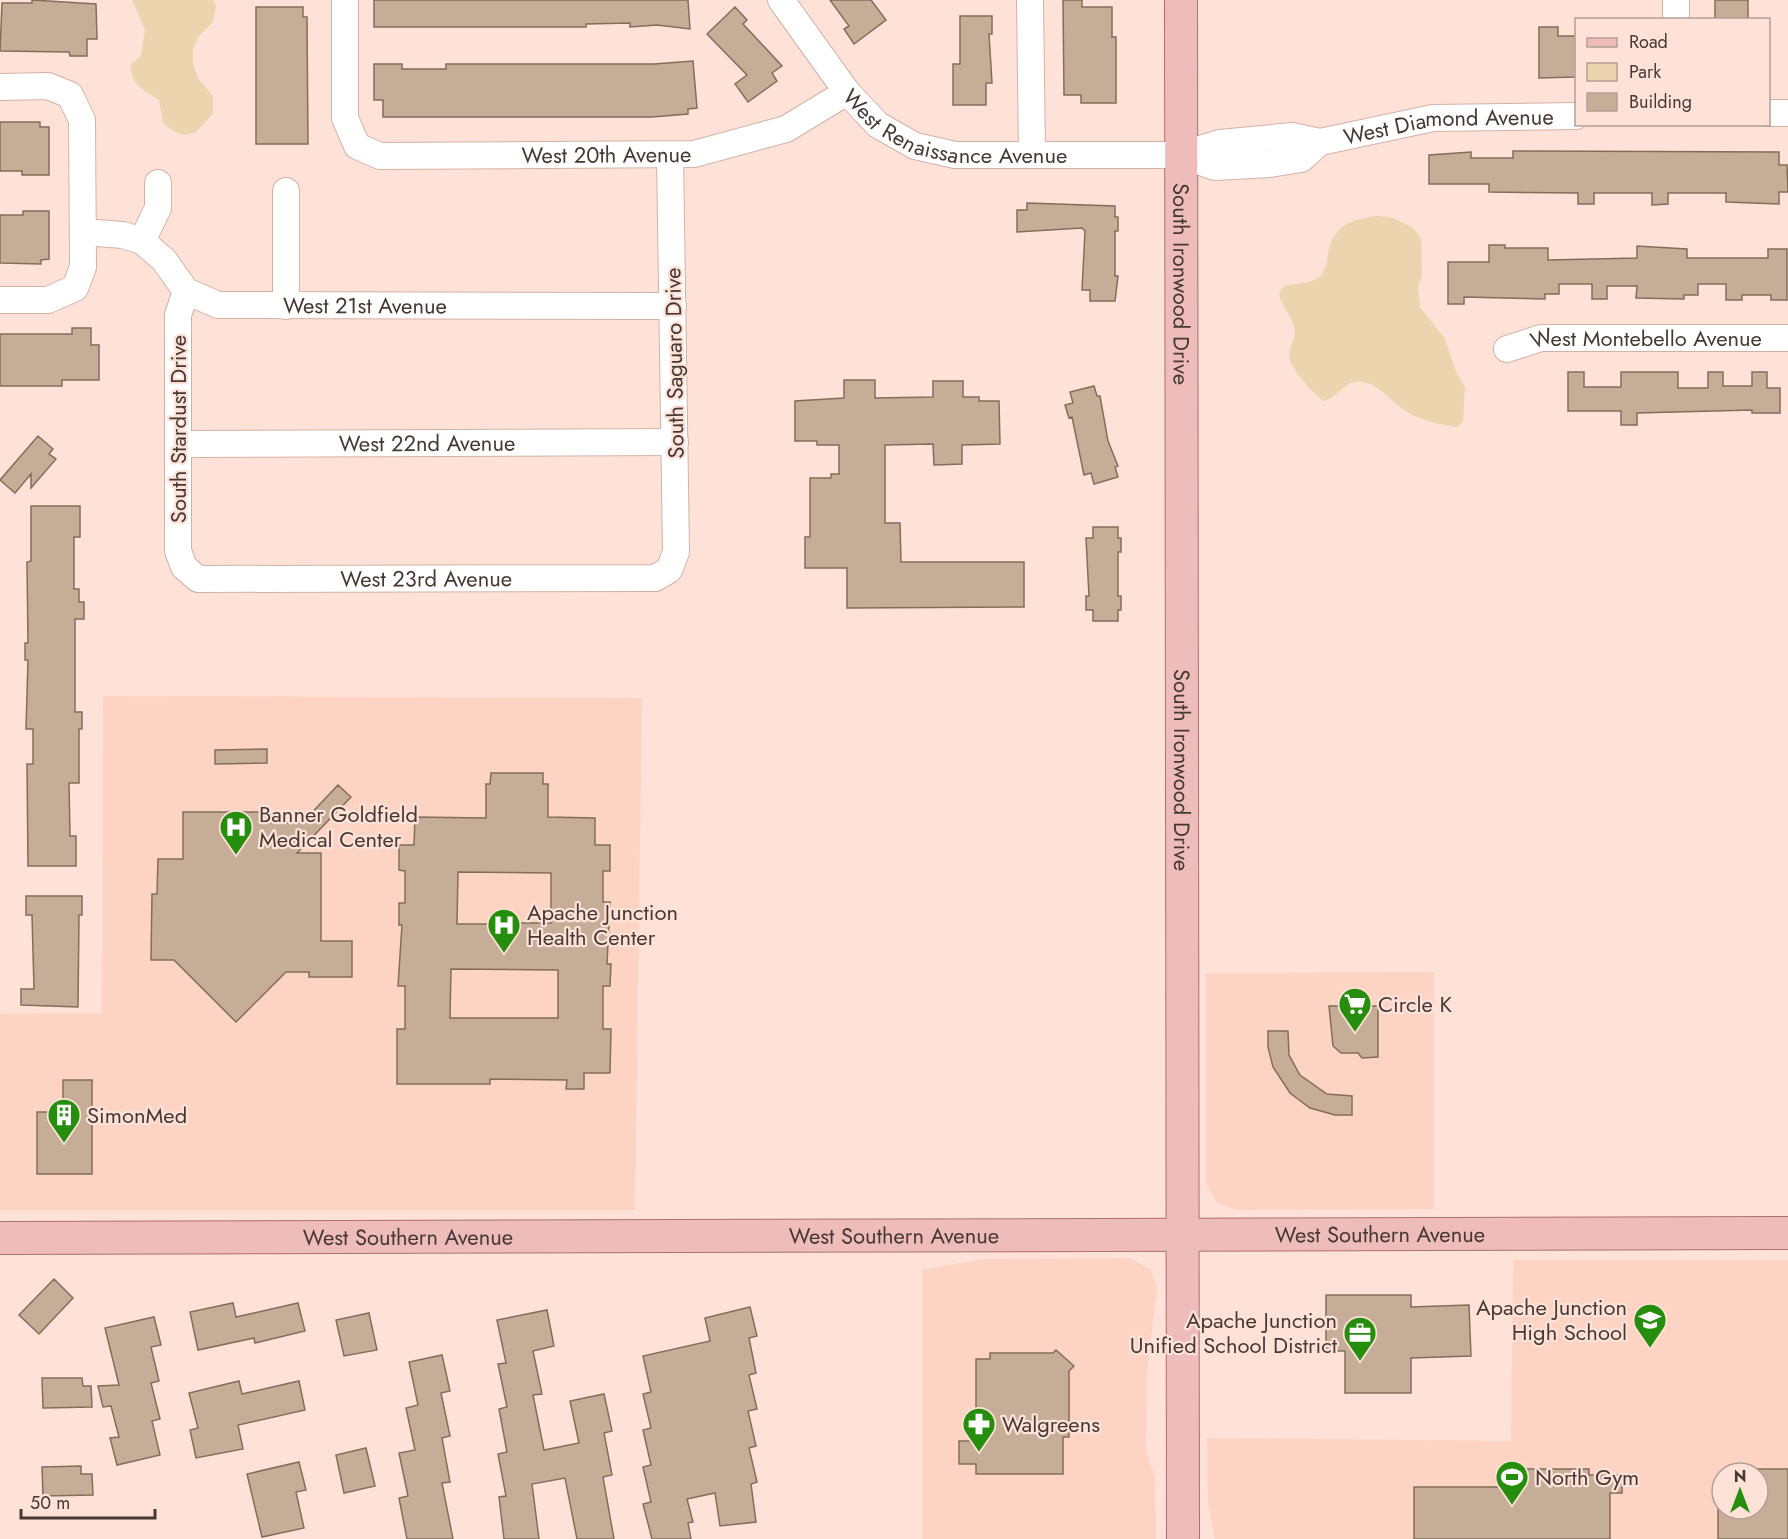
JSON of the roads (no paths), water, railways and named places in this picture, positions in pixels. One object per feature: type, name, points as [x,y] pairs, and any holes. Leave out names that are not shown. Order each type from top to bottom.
[{"type":"main road","name":"South Ironwood Drive","points":[[1181,0],[1184,1539]]},
{"type":"main road","name":"West Southern Avenue","points":[[0,1238],[1788,1233]]},
{"type":"street","name":"West 20th Avenue","points":[[345,0],[345,118],[357,146],[380,156],[694,154],[786,129],[846,92]]},
{"type":"street","name":"West Renaissance Avenue","points":[[781,0],[846,92],[878,125],[915,146],[955,155],[1181,155]]},
{"type":"street","points":[[1030,0],[1032,154]]},
{"type":"street","points":[[1676,0],[1676,18]]},
{"type":"street","points":[[0,87],[48,86],[70,95],[82,120],[84,232],[84,267],[75,288],[48,300],[0,300]]},
{"type":"street","points":[[1770,113],[1788,113]]},
{"type":"street","name":"West Diamond Avenue","points":[[1181,155],[1220,143],[1292,136],[1320,142],[1433,118],[1575,116]]},
{"type":"street","name":"South Saguaro Drive","points":[[669,570],[676,552],[670,154]]},
{"type":"street","points":[[142,241],[158,208],[158,183]]},
{"type":"street","points":[[286,191],[286,306]]},
{"type":"street","points":[[84,232],[123,235],[142,241],[164,260],[186,291]]},
{"type":"street","name":"West 21st Avenue","points":[[186,291],[218,305],[673,306]]},
{"type":"street","name":"South Stardust Drive","points":[[184,567],[178,551],[178,315],[186,291]]},
{"type":"street","name":"West Montebello Avenue","points":[[1507,349],[1541,338],[1788,338]]},
{"type":"street","name":"West 22nd Avenue","points":[[178,444],[675,442]]},
{"type":"street","name":"West 23rd Avenue","points":[[184,567],[198,579],[655,578],[669,570]]},
{"type":"place","name":"Banner Goldfield Medical Center","points":[[236,856]]},
{"type":"place","name":"Apache Junction Health Center","points":[[504,954]]},
{"type":"place","name":"Circle K","points":[[1355,1033]]},
{"type":"place","name":"SimonMed","points":[[64,1144]]},
{"type":"place","name":"Apache Junction High School","points":[[1650,1349]]},
{"type":"place","name":"Apache Junction Unified School District","points":[[1360,1362]]},
{"type":"place","name":"Walgreens","points":[[979,1453]]},
{"type":"place","name":"North Gym","points":[[1512,1506]]}]
